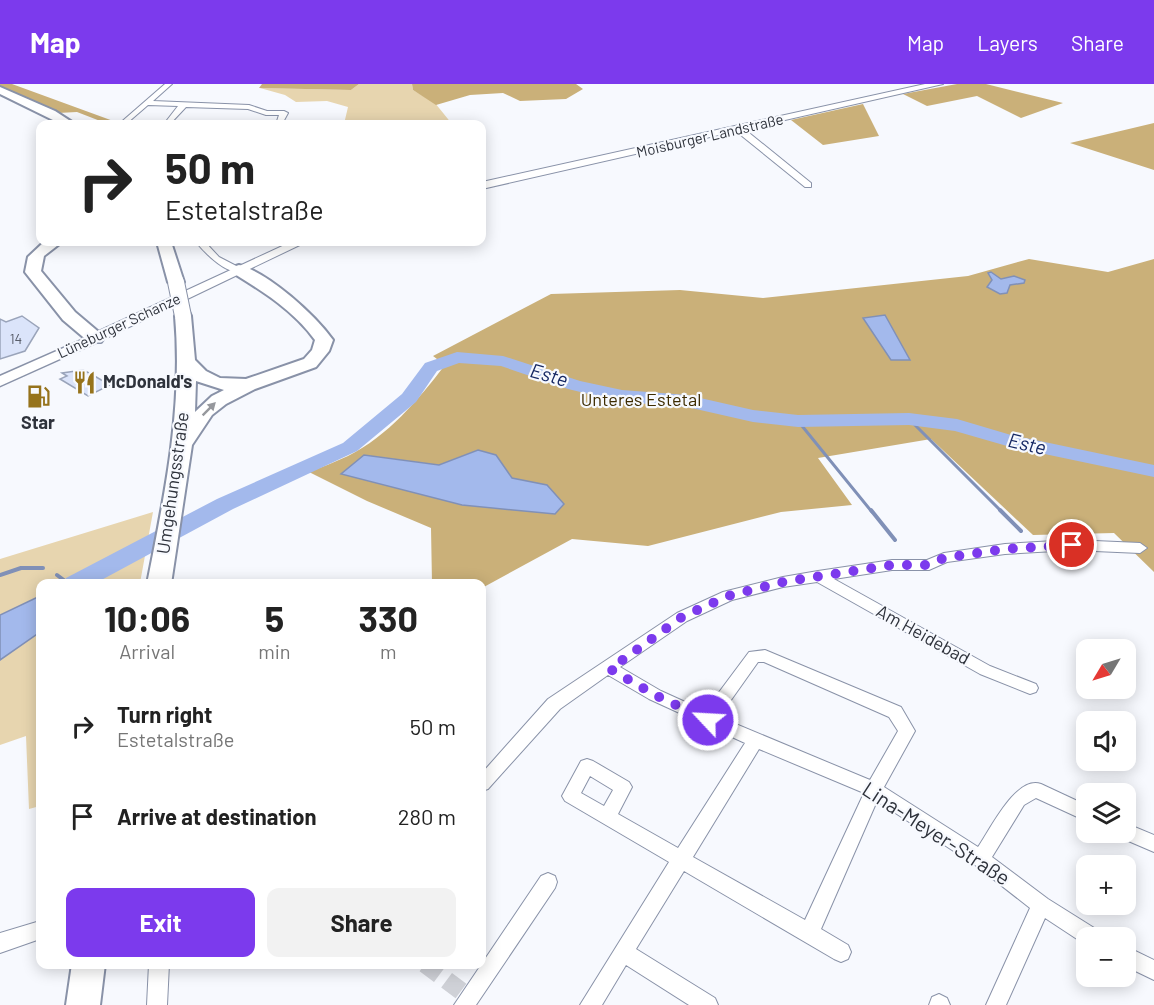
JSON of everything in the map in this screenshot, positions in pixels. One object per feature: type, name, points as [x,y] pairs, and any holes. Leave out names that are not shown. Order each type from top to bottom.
[{"type":"main road","name":"Moisburger Landstraße","points":[[486,185],[938,84]]},
{"type":"main road","points":[[0,90],[62,120]]},
{"type":"main road","points":[[48,246],[34,258],[33,272],[69,316],[95,338]]},
{"type":"main road","points":[[162,246],[171,261]]},
{"type":"main road","name":"Umgehungsstraße","points":[[160,575],[182,445],[187,361],[183,316],[165,246]]},
{"type":"main road","points":[[239,270],[291,246]]},
{"type":"main road","points":[[182,445],[205,411],[219,400],[248,385],[310,363],[320,351],[324,340],[314,325],[272,291],[239,270]]},
{"type":"main road","name":"Lüneburger Schanze","points":[[95,338],[239,270]]},
{"type":"main road","points":[[187,361],[194,372],[204,379],[219,384],[248,385]]},
{"type":"main road","points":[[83,1005],[88,969]]},
{"type":"street","points":[[127,120],[169,84]]},
{"type":"street","points":[[148,103],[249,107],[266,113],[284,113],[281,120]]},
{"type":"street","points":[[170,120],[184,104]]},
{"type":"street","points":[[740,130],[808,185]]},
{"type":"street","points":[[204,246],[216,259],[239,270]]},
{"type":"street","name":"Lüneburger Schanze","points":[[0,382],[95,338]]},
{"type":"street","points":[[486,780],[554,704],[610,669],[682,617],[728,596],[818,576],[892,565],[928,565],[944,558],[1005,549],[1072,545],[1140,548]]},
{"type":"street","name":"Am Heidebad","points":[[818,576],[985,670],[1030,688]]},
{"type":"street","points":[[708,720],[754,656],[765,656],[895,712],[907,731],[874,789],[810,933]]},
{"type":"street","name":"Lina-Meyer-Straße","points":[[610,669],[655,695],[708,720],[874,789],[981,859],[1041,905],[1076,928]]},
{"type":"street","points":[[590,1005],[756,740]]},
{"type":"street","points":[[981,859],[1018,800],[1035,789],[1076,808]]},
{"type":"street","points":[[607,817],[841,952]]},
{"type":"street","points":[[1136,836],[1154,844]]},
{"type":"street","points":[[471,1002],[548,882]]},
{"type":"street","points":[[996,1005],[1041,905]]},
{"type":"street","points":[[0,943],[36,931]]},
{"type":"street","points":[[623,952],[708,1005]]},
{"type":"street","points":[[1136,961],[1154,970]]},
{"type":"street","points":[[157,1005],[159,969]]},
{"type":"shaded area","points":[[359,84],[412,84],[413,90],[435,103],[449,120],[345,120],[348,107],[327,101],[296,102],[285,95],[260,88],[351,90]]},
{"type":"shaded area","points":[[153,512],[141,579],[36,579],[36,598],[0,615],[0,559]]},
{"type":"shaded area","points":[[36,635],[36,807],[29,809],[26,736],[0,745],[0,660]]},
{"type":"green space","points":[[0,84],[12,84],[111,120],[98,120],[77,112],[58,113],[0,87]]},
{"type":"green space","points":[[262,84],[359,84],[351,90],[259,88]]},
{"type":"green space","points":[[412,84],[576,84],[583,89],[566,99],[520,101],[503,93],[470,95],[436,105],[413,90]]},
{"type":"green space","points":[[957,84],[986,84],[1063,103],[1021,118],[977,96],[927,106],[903,94]]},
{"type":"green space","points":[[863,104],[879,136],[823,145],[791,120]]},
{"type":"green space","points":[[1154,123],[1154,170],[1070,143]]},
{"type":"green space","name":"Unteres Estetal","points":[[1029,259],[1108,272],[1154,259],[1154,572],[1114,533],[1033,535],[931,439],[818,458],[852,505],[781,512],[648,546],[572,539],[486,586],[486,579],[432,579],[431,528],[367,501],[309,472],[363,448],[389,428],[413,404],[445,365],[433,356],[551,294],[680,290],[763,298],[968,276]],"holes":[[[478,450],[496,455],[511,478],[547,485],[364,455],[439,465]]]},
{"type":"water","points":[[991,272],[1001,279],[1014,276],[1025,280],[1024,283],[1010,285],[1007,293],[1000,294],[987,287],[992,280],[988,273]]},
{"type":"water","points":[[885,315],[910,360],[891,360],[863,318]]},
{"type":"water","points":[[478,450],[496,455],[512,478],[547,485],[564,504],[555,514],[462,505],[341,474],[364,455],[439,465]]},
{"type":"water","points":[[36,598],[36,635],[0,660],[0,615]]},
{"type":"building","points":[[22,316],[39,328],[25,351],[0,359],[0,319],[6,322]]},
{"type":"building","name":"McDonald's","points":[[83,370],[110,385],[88,396],[60,379],[67,376],[62,373]]},
{"type":"waterway","name":"Este","points":[[83,579],[225,504],[350,447],[409,398],[431,367],[457,357],[503,361],[575,385],[622,396],[687,401],[753,416],[798,421],[909,419],[957,425],[1007,440],[1154,471]]},
{"type":"waterway","points":[[909,419],[1021,531]]},
{"type":"waterway","points":[[798,421],[872,512]]},
{"type":"waterway","points":[[871,510],[895,540]]},
{"type":"waterway","points":[[0,575],[21,568],[43,568]]},
{"type":"waterway","points":[[57,575],[62,579]]},
{"type":"tunnel","points":[[432,969],[469,997]]},
{"type":"place","name":"McDonald's","points":[[85,382]]},
{"type":"place","name":"Star","points":[[38,397]]},
{"type":"route","points":[[708,720],[655,695],[610,669],[682,617],[728,596],[783,582],[892,565],[928,565],[944,558],[1005,549],[1072,545]]}]
